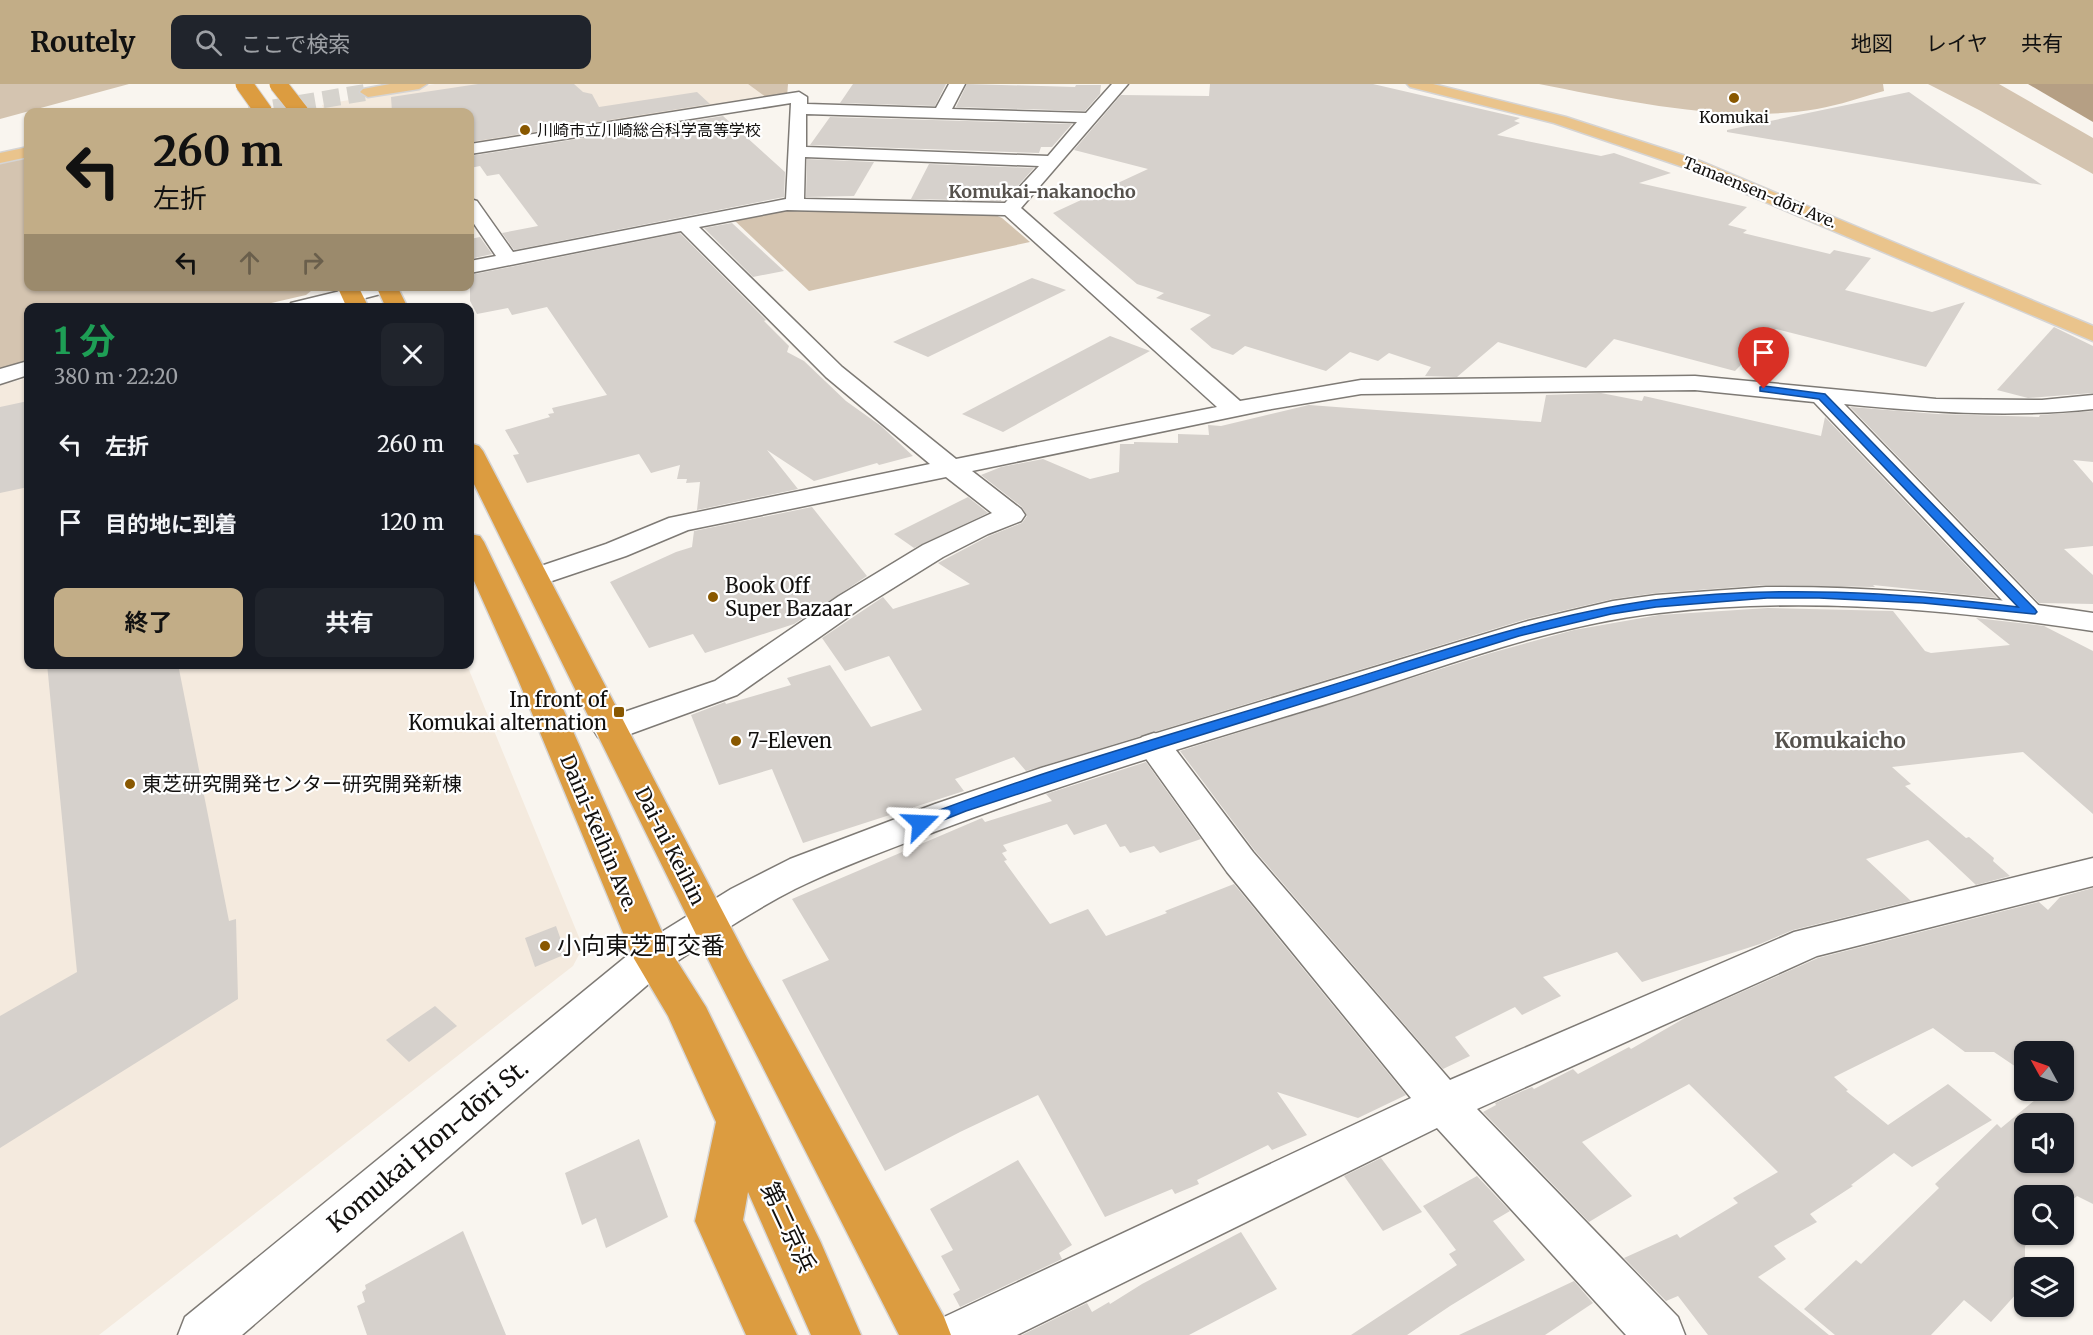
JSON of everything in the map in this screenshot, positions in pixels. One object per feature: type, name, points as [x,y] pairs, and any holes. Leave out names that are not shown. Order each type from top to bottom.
[{"type":"highway","points":[[244,84],[261,108]]},
{"type":"highway","points":[[278,84],[297,108]]},
{"type":"highway","name":"Dai-ni Keihin","points":[[474,459],[708,920],[926,1335]]},
{"type":"highway","name":"Daini-Keihin Ave.","points":[[474,551],[533,677],[653,957],[685,1007],[739,1120]]},
{"type":"highway","points":[[739,1120],[719,1221],[772,1335]]},
{"type":"highway","name":"第二京浜","points":[[739,1120],[836,1335]]},
{"type":"main road","points":[[368,92],[419,84]]},
{"type":"main road","name":"Tamaensen-dōri Ave.","points":[[1415,84],[1560,120],[1689,163],[2093,334]]},
{"type":"main road","points":[[0,158],[24,153]]},
{"type":"street","points":[[942,113],[957,84]]},
{"type":"street","points":[[1010,209],[1120,84]]},
{"type":"street","points":[[795,203],[799,97]]},
{"type":"street","points":[[474,148],[799,97],[942,113],[1092,118]]},
{"type":"street","points":[[798,152],[1054,161]]},
{"type":"street","points":[[474,266],[795,203],[1010,209],[1234,410]]},
{"type":"street","points":[[474,211],[508,259]]},
{"type":"street","points":[[610,729],[726,688],[803,633],[924,556],[978,528],[1011,515],[834,372],[685,224]]},
{"type":"street","points":[[300,303],[353,293]]},
{"type":"street","points":[[317,303],[353,293]]},
{"type":"street","points":[[2,376],[24,372]]},
{"type":"street","points":[[536,577],[616,550],[679,524],[782,501],[1234,410],[1361,387],[1616,382],[1695,383],[1936,406],[2042,407],[2093,402]]},
{"type":"street","points":[[1822,396],[2030,612]]},
{"type":"street","points":[[708,920],[802,869],[961,808],[1154,745],[1515,633],[1571,619],[1634,607],[1767,594],[1819,594],[1923,599],[2093,622]]},
{"type":"street","points":[[1154,745],[1240,862],[1443,1104],[1660,1335]]},
{"type":"street","points":[[962,1335],[1443,1104],[1808,943],[2093,872]]},
{"type":"street","name":"Komukai Hon-dōri St.","points":[[203,1335],[653,957],[708,920]]},
{"type":"shaded area","points":[[0,84],[129,84],[41,108],[24,108],[24,112],[0,119]]},
{"type":"shaded area","name":"川崎市立川崎総合科学高等学校","points":[[435,84],[748,84],[770,100],[474,147],[474,108],[323,108],[322,105]]},
{"type":"shaded area","points":[[748,84],[788,84],[787,97],[770,100]]},
{"type":"shaded area","name":"Komukai","points":[[1539,84],[1883,84],[1884,91],[1817,109],[1749,114],[1678,109]]},
{"type":"shaded area","points":[[1928,84],[1999,84],[2093,138],[2093,174],[1979,110]]},
{"type":"shaded area","points":[[2028,84],[2093,84],[2093,122]]},
{"type":"shaded area","points":[[24,157],[24,291],[311,291],[306,295],[271,303],[24,303],[24,363],[0,369],[0,161]]},
{"type":"shaded area","points":[[786,210],[993,214],[1002,218],[1030,242],[809,291],[734,220]]},
{"type":"shaded area","points":[[24,379],[24,669],[469,669],[583,947],[573,966],[99,1335],[0,1335],[0,385]]},
{"type":"building","points":[[478,84],[574,84],[583,92],[592,94],[599,107],[697,92],[710,104],[474,141],[474,108],[392,108],[391,97]]},
{"type":"building","points":[[853,84],[946,84],[935,106],[840,103]]},
{"type":"building","points":[[967,84],[1075,87],[1076,85],[1101,85],[1100,94],[1085,111],[956,107]]},
{"type":"building","points":[[1210,84],[1373,84],[1520,118],[1514,121],[1520,123],[1497,135],[1601,156],[1614,153],[1671,173],[1639,183],[1747,207],[1728,225],[1747,230],[1743,233],[1830,254],[1834,250],[1871,258],[1845,290],[1932,312],[1965,302],[1926,367],[1776,329],[1735,371],[1614,339],[1586,368],[1498,342],[1457,377],[1425,376],[1431,367],[1389,353],[1378,361],[1350,352],[1326,371],[1245,346],[1233,355],[1212,348],[1190,329],[1211,315],[1156,298],[1164,293],[1137,284],[1053,213],[1148,169],[1074,150],[1121,95],[1209,96]]},
{"type":"building","points":[[1909,92],[2042,185],[1727,132],[1727,130]]},
{"type":"building","points":[[723,116],[785,172],[784,197],[514,250],[502,233],[538,226],[499,174],[487,176],[480,166],[474,167],[474,155]]},
{"type":"building","points":[[830,117],[1072,124],[1052,147],[1041,147],[1039,153],[810,145]]},
{"type":"building","points":[[807,159],[874,162],[854,196],[806,197]]},
{"type":"building","points":[[929,164],[1034,168],[1007,198],[1002,197],[1001,201],[911,199]]},
{"type":"building","points":[[732,223],[784,271],[753,277],[704,228]]},
{"type":"building","points":[[680,233],[766,320],[764,321],[789,346],[787,352],[804,361],[846,401],[881,426],[913,456],[879,465],[877,463],[814,481],[767,450],[798,489],[697,510],[700,482],[686,483],[687,479],[677,479],[680,465],[651,473],[639,454],[527,483],[513,455],[519,454],[505,430],[550,417],[548,414],[554,413],[552,408],[607,395],[547,307],[512,315],[508,308],[477,314],[474,303],[470,301],[470,291],[474,291],[474,274]]},
{"type":"building","points":[[480,237],[492,254],[474,258],[474,238]]},
{"type":"building","points":[[1032,278],[1066,290],[928,357],[893,342]]},
{"type":"building","points":[[2054,327],[2093,346],[2093,393],[2028,398],[1997,390]]},
{"type":"building","points":[[1110,336],[1150,351],[1003,432],[962,414]]},
{"type":"building","points":[[1601,393],[1642,401],[1644,396],[1821,436],[1825,417],[1997,598],[1873,585],[1875,587],[1766,585],[1656,593],[1613,599],[1527,619],[1026,771],[1014,757],[955,779],[964,791],[803,843],[772,769],[719,785],[691,715],[725,702],[726,704],[791,685],[787,678],[830,665],[871,727],[922,710],[889,656],[845,671],[822,638],[883,597],[893,609],[970,584],[938,563],[989,536],[1022,523],[1027,516],[1022,507],[981,475],[1001,467],[1043,459],[1090,479],[1119,472],[1120,444],[1178,443],[1178,434],[1209,435],[1208,425],[1221,426],[1309,405],[1541,422],[1546,395]]},
{"type":"building","points":[[24,402],[24,488],[0,493],[0,407]]},
{"type":"building","points":[[1850,407],[1937,414],[2039,417],[2040,415],[2093,411],[2093,462],[2073,460],[2093,483],[2093,546],[2064,549],[2093,575],[2093,604],[2039,603]]},
{"type":"building","points":[[968,497],[988,513],[914,548],[894,534]]},
{"type":"building","name":"Book Off Super Bazaar","points":[[812,507],[867,576],[794,624],[705,653],[693,634],[649,648],[610,582],[692,547],[694,531]]},
{"type":"building","points":[[1768,608],[1893,611],[1925,651],[1931,653],[2010,645],[1976,618],[2044,626],[2093,651],[2093,814],[2023,752],[1892,767],[1911,784],[1905,786],[1966,838],[1969,837],[1994,858],[1993,861],[2010,876],[1976,885],[1928,840],[1866,859],[1911,901],[1793,930],[1760,944],[1642,982],[1617,952],[1543,977],[1561,996],[1522,1015],[1515,1007],[1455,1037],[1470,1056],[1443,1069],[1255,851],[1180,751],[1491,653],[1574,630],[1659,615]]},
{"type":"building","points":[[47,669],[179,669],[229,921],[236,919],[238,999],[0,1148],[0,1016],[77,972]]},
{"type":"building","points":[[1146,762],[1201,839],[1160,853],[1154,846],[1130,853],[1125,846],[1120,847],[1106,824],[1074,835],[1067,824],[1003,845],[1007,851],[1002,853],[1007,860],[1004,861],[1050,924],[1088,909],[1106,936],[1234,884],[1406,1095],[1358,1118],[1277,1092],[1307,1135],[1272,1150],[1268,1145],[1197,1180],[1199,1184],[1175,1194],[1172,1189],[1105,1217],[1038,1095],[885,1171],[782,980],[829,960],[792,899],[982,818],[985,822],[1052,801],[1046,794]]},
{"type":"building","points":[[2093,888],[2093,1204],[2077,1196],[2074,1199],[2074,1185],[2014,1185],[2014,1245],[2026,1245],[2025,1257],[2014,1257],[2014,1296],[1991,1322],[1964,1300],[1931,1335],[1835,1335],[1804,1309],[1856,1260],[1861,1264],[1939,1188],[1935,1184],[1997,1124],[2001,1128],[2014,1117],[2014,1173],[2074,1173],[2074,1113],[2019,1113],[2034,1101],[2074,1101],[2074,1041],[2014,1041],[2014,1066],[1994,1052],[1965,1052],[1933,1028],[1834,1077],[1848,1090],[1846,1091],[1888,1125],[1948,1084],[1992,1120],[1912,1167],[1894,1153],[1851,1185],[1853,1186],[1810,1214],[1817,1222],[1774,1246],[1786,1259],[1758,1277],[1829,1335],[1708,1335],[1678,1296],[1666,1301],[1624,1258],[1677,1234],[1680,1238],[1738,1203],[1733,1198],[1778,1172],[1689,1084],[1582,1142],[1632,1196],[1589,1222],[1483,1112],[1496,1105],[1495,1103],[1532,1087],[1534,1089],[1573,1069],[1578,1074],[1629,1047],[1631,1049],[1690,1015],[1818,958],[2039,902],[2048,910],[2060,897]]},
{"type":"building","name":"小向東芝町交番","points":[[556,926],[566,954],[535,967],[525,938]]},
{"type":"building","points":[[435,1006],[457,1026],[409,1062],[386,1040]]},
{"type":"building","points":[[639,1139],[668,1217],[606,1248],[596,1218],[582,1225],[565,1173]]},
{"type":"building","points":[[1381,1158],[1422,1212],[1383,1231],[1344,1176]]},
{"type":"building","points":[[1018,1160],[1072,1245],[1059,1253],[1062,1259],[960,1307],[953,1294],[960,1290],[941,1256],[953,1250],[930,1209]]},
{"type":"building","points":[[1477,1176],[1510,1211],[1493,1221],[1525,1260],[1407,1335],[1351,1335],[1457,1265],[1449,1254],[1456,1250],[1423,1206]]},
{"type":"building","points":[[463,1231],[506,1335],[367,1335],[357,1306],[365,1302],[362,1292],[366,1289],[365,1285]]},
{"type":"building","points":[[1241,1232],[1277,1289],[1189,1335],[1022,1335],[1087,1303],[1092,1312],[1109,1302],[1110,1304],[1142,1284]]},
{"type":"building","points":[[1574,1281],[1593,1303],[1545,1335],[1459,1335]]},
{"type":"tunnel","points":[[273,108],[368,92]]},
{"type":"place","name":"Komukai","points":[[1734,98]]},
{"type":"place","name":"川崎市立川崎総合科学高等学校","points":[[525,130]]},
{"type":"place","name":"Book Off Super Bazaar","points":[[713,597]]},
{"type":"place","name":"In front of Komukai alternation","points":[[619,712]]},
{"type":"place","name":"7-Eleven","points":[[736,741]]},
{"type":"place","name":"東芝研究開発センター研究開発新棟","points":[[130,784]]},
{"type":"place","name":"小向東芝町交番","points":[[545,946]]},
{"type":"district","name":"Komukai-nakanocho","points":[[1042,192]]},
{"type":"district","name":"Komukaicho","points":[[1840,741]]},
{"type":"route","points":[[921,823],[1154,745],[1515,633],[1611,610],[1767,594],[1819,594],[1923,599],[2030,612],[1822,396],[1764,389]]}]
